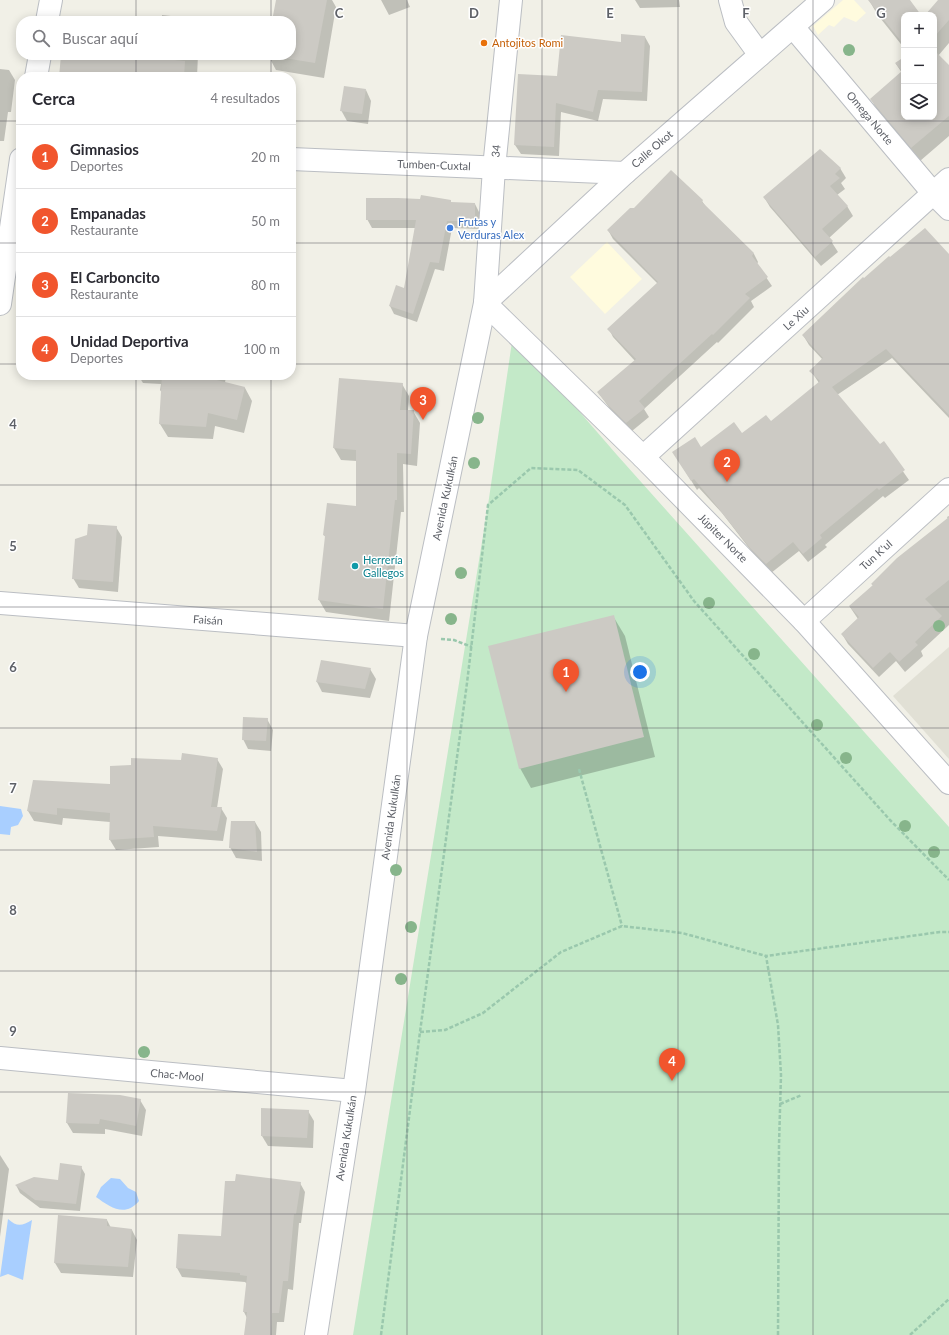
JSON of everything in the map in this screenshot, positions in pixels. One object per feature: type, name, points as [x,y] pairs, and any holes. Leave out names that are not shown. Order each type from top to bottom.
[{"type":"street","points":[[48,16],[51,0]]},
{"type":"street","name":"34","points":[[485,302],[494,168],[511,0]]},
{"type":"street","points":[[730,0],[736,22],[760,55]]},
{"type":"street","name":"Calle Okot","points":[[485,302],[625,174],[823,0]]},
{"type":"street","name":"Omega Norte","points":[[793,27],[933,193],[949,209]]},
{"type":"street","points":[[37,72],[39,60]]},
{"type":"street","name":"Tumben-Cuxtal","points":[[296,159],[625,174]]},
{"type":"street","name":"Le Xiu","points":[[643,457],[949,179]]},
{"type":"street","points":[[1,292],[16,192]]},
{"type":"street","name":"Júpiter Norte","points":[[485,302],[643,457],[804,620],[949,784]]},
{"type":"street","name":"Avenida Kukulkán","points":[[316,1335],[354,1091],[416,636],[485,302]]},
{"type":"street","name":"Tun K'ul","points":[[804,620],[949,488]]},
{"type":"street","name":"Faisán","points":[[0,603],[416,636]]},
{"type":"street","name":"Chac-Mool","points":[[0,1058],[354,1091]]},
{"type":"path","points":[[381,1335],[472,647],[488,505],[531,468],[578,470],[625,505],[694,601],[890,820],[949,880]]},
{"type":"path","points":[[416,636],[454,640],[472,647]]},
{"type":"path","points":[[579,769],[622,926]]},
{"type":"path","points":[[420,1032],[445,1030],[483,1013],[561,952],[622,926],[682,933],[766,956],[949,932]]},
{"type":"path","points":[[766,956],[778,1025],[781,1075],[778,1335]]},
{"type":"path","points":[[780,1104],[802,1095]]},
{"type":"path","points":[[910,1335],[949,1299]]},
{"type":"shaded area","points":[[843,0],[854,0],[866,13],[856,22],[844,17],[834,27],[829,25],[818,35],[813,26]]},
{"type":"shaded area","points":[[607,242],[642,279],[605,314],[570,277]]},
{"type":"shaded area","points":[[949,647],[949,759],[893,696]]},
{"type":"green space","points":[[513,335],[617,455],[949,827],[949,1335],[353,1335],[488,505]]},
{"type":"water","points":[[0,806],[21,809],[23,816],[18,825],[11,827],[10,835],[0,834]]},
{"type":"water","points":[[111,1178],[120,1179],[128,1188],[136,1192],[139,1201],[134,1206],[123,1210],[118,1209],[96,1197],[101,1187]]},
{"type":"water","points":[[8,1219],[20,1225],[32,1220],[23,1280],[8,1274],[0,1277]]},
{"type":"building","points":[[276,0],[327,0],[315,63],[296,60],[296,16],[273,16]]},
{"type":"building","points":[[868,0],[910,0],[919,12],[901,12],[901,41]]},
{"type":"building","points":[[938,0],[949,0],[949,20],[937,34],[937,12],[928,12]]},
{"type":"building","points":[[621,34],[645,36],[642,92],[598,90],[593,112],[556,103],[554,147],[514,145],[518,74],[557,76],[561,35],[621,42]]},
{"type":"building","points":[[937,53],[949,65],[949,116],[911,148],[870,99],[901,72],[901,120],[937,120]]},
{"type":"building","points":[[901,59],[901,70],[895,63]]},
{"type":"building","points":[[61,60],[185,61],[184,72],[59,72]]},
{"type":"building","points":[[344,86],[366,89],[362,114],[340,111]]},
{"type":"building","points":[[820,149],[841,168],[835,174],[840,178],[830,186],[848,206],[822,229],[833,241],[815,257],[763,197]]},
{"type":"building","points":[[671,170],[703,200],[702,202],[754,253],[752,256],[768,277],[745,294],[750,298],[713,335],[712,334],[639,401],[645,408],[626,423],[597,392],[636,359],[607,329],[658,282],[607,230],[630,208],[634,208]]},
{"type":"building","points":[[421,195],[451,200],[451,202],[475,203],[475,221],[447,221],[439,263],[430,262],[413,314],[389,306],[396,285],[404,288],[416,220],[366,220],[366,198],[420,199]]},
{"type":"building","points":[[925,228],[949,254],[949,415],[886,349],[832,387],[880,444],[884,441],[905,470],[879,490],[877,488],[820,535],[822,538],[803,554],[793,542],[766,564],[750,548],[694,479],[691,481],[672,452],[695,437],[701,447],[734,422],[742,433],[766,415],[771,421],[820,381],[809,371],[823,358],[802,335],[863,277],[864,278]]},
{"type":"building","points":[[339,378],[403,383],[400,410],[414,410],[411,454],[397,453],[397,500],[395,500],[383,609],[318,600],[327,503],[356,506],[356,450],[333,448]]},
{"type":"building","points":[[162,380],[217,380],[245,387],[237,420],[208,413],[206,427],[159,424]]},
{"type":"building","points":[[949,517],[949,580],[925,599],[942,616],[915,642],[918,645],[899,662],[890,652],[873,668],[841,634],[859,617],[849,606],[873,585],[871,584],[897,558]]},
{"type":"building","points":[[88,524],[117,526],[113,582],[72,579],[75,539],[87,535]]},
{"type":"building","points":[[614,615],[644,737],[519,769],[488,646]]},
{"type":"building","points":[[321,660],[371,668],[365,689],[316,682]]},
{"type":"building","points":[[243,717],[268,718],[266,741],[242,740]]},
{"type":"building","points":[[182,753],[218,758],[211,807],[222,807],[217,831],[153,826],[154,837],[109,840],[110,813],[57,808],[57,815],[27,811],[33,780],[110,784],[110,766],[131,765],[131,758],[181,760]]},
{"type":"building","points":[[231,821],[255,821],[257,852],[229,848]]},
{"type":"building","points":[[68,1093],[120,1095],[141,1099],[136,1126],[100,1119],[99,1124],[66,1123]]},
{"type":"building","points":[[261,1108],[309,1110],[307,1138],[261,1136]]},
{"type":"building","points":[[60,1163],[82,1166],[76,1204],[35,1200],[15,1185],[34,1177],[58,1180]]},
{"type":"building","points":[[236,1174],[301,1182],[296,1214],[294,1214],[288,1281],[283,1281],[279,1313],[272,1313],[271,1335],[244,1335],[247,1312],[243,1312],[247,1276],[240,1275],[240,1273],[176,1268],[178,1234],[221,1236],[225,1181],[235,1181]]},
{"type":"building","points":[[58,1215],[107,1219],[107,1226],[132,1229],[128,1267],[54,1263]]},
{"type":"place","name":"Antojitos Romi","points":[[484,43]]},
{"type":"place","name":"Frutas y Verduras Alex","points":[[450,228]]},
{"type":"place","name":"El Carboncito","points":[[423,420]]},
{"type":"place","name":"Empanadas","points":[[727,482]]},
{"type":"place","name":"Herrería Gallegos","points":[[355,566]]},
{"type":"place","name":"Gimnasios","points":[[566,692]]},
{"type":"place","name":"Unidad Deportiva","points":[[672,1081]]}]
